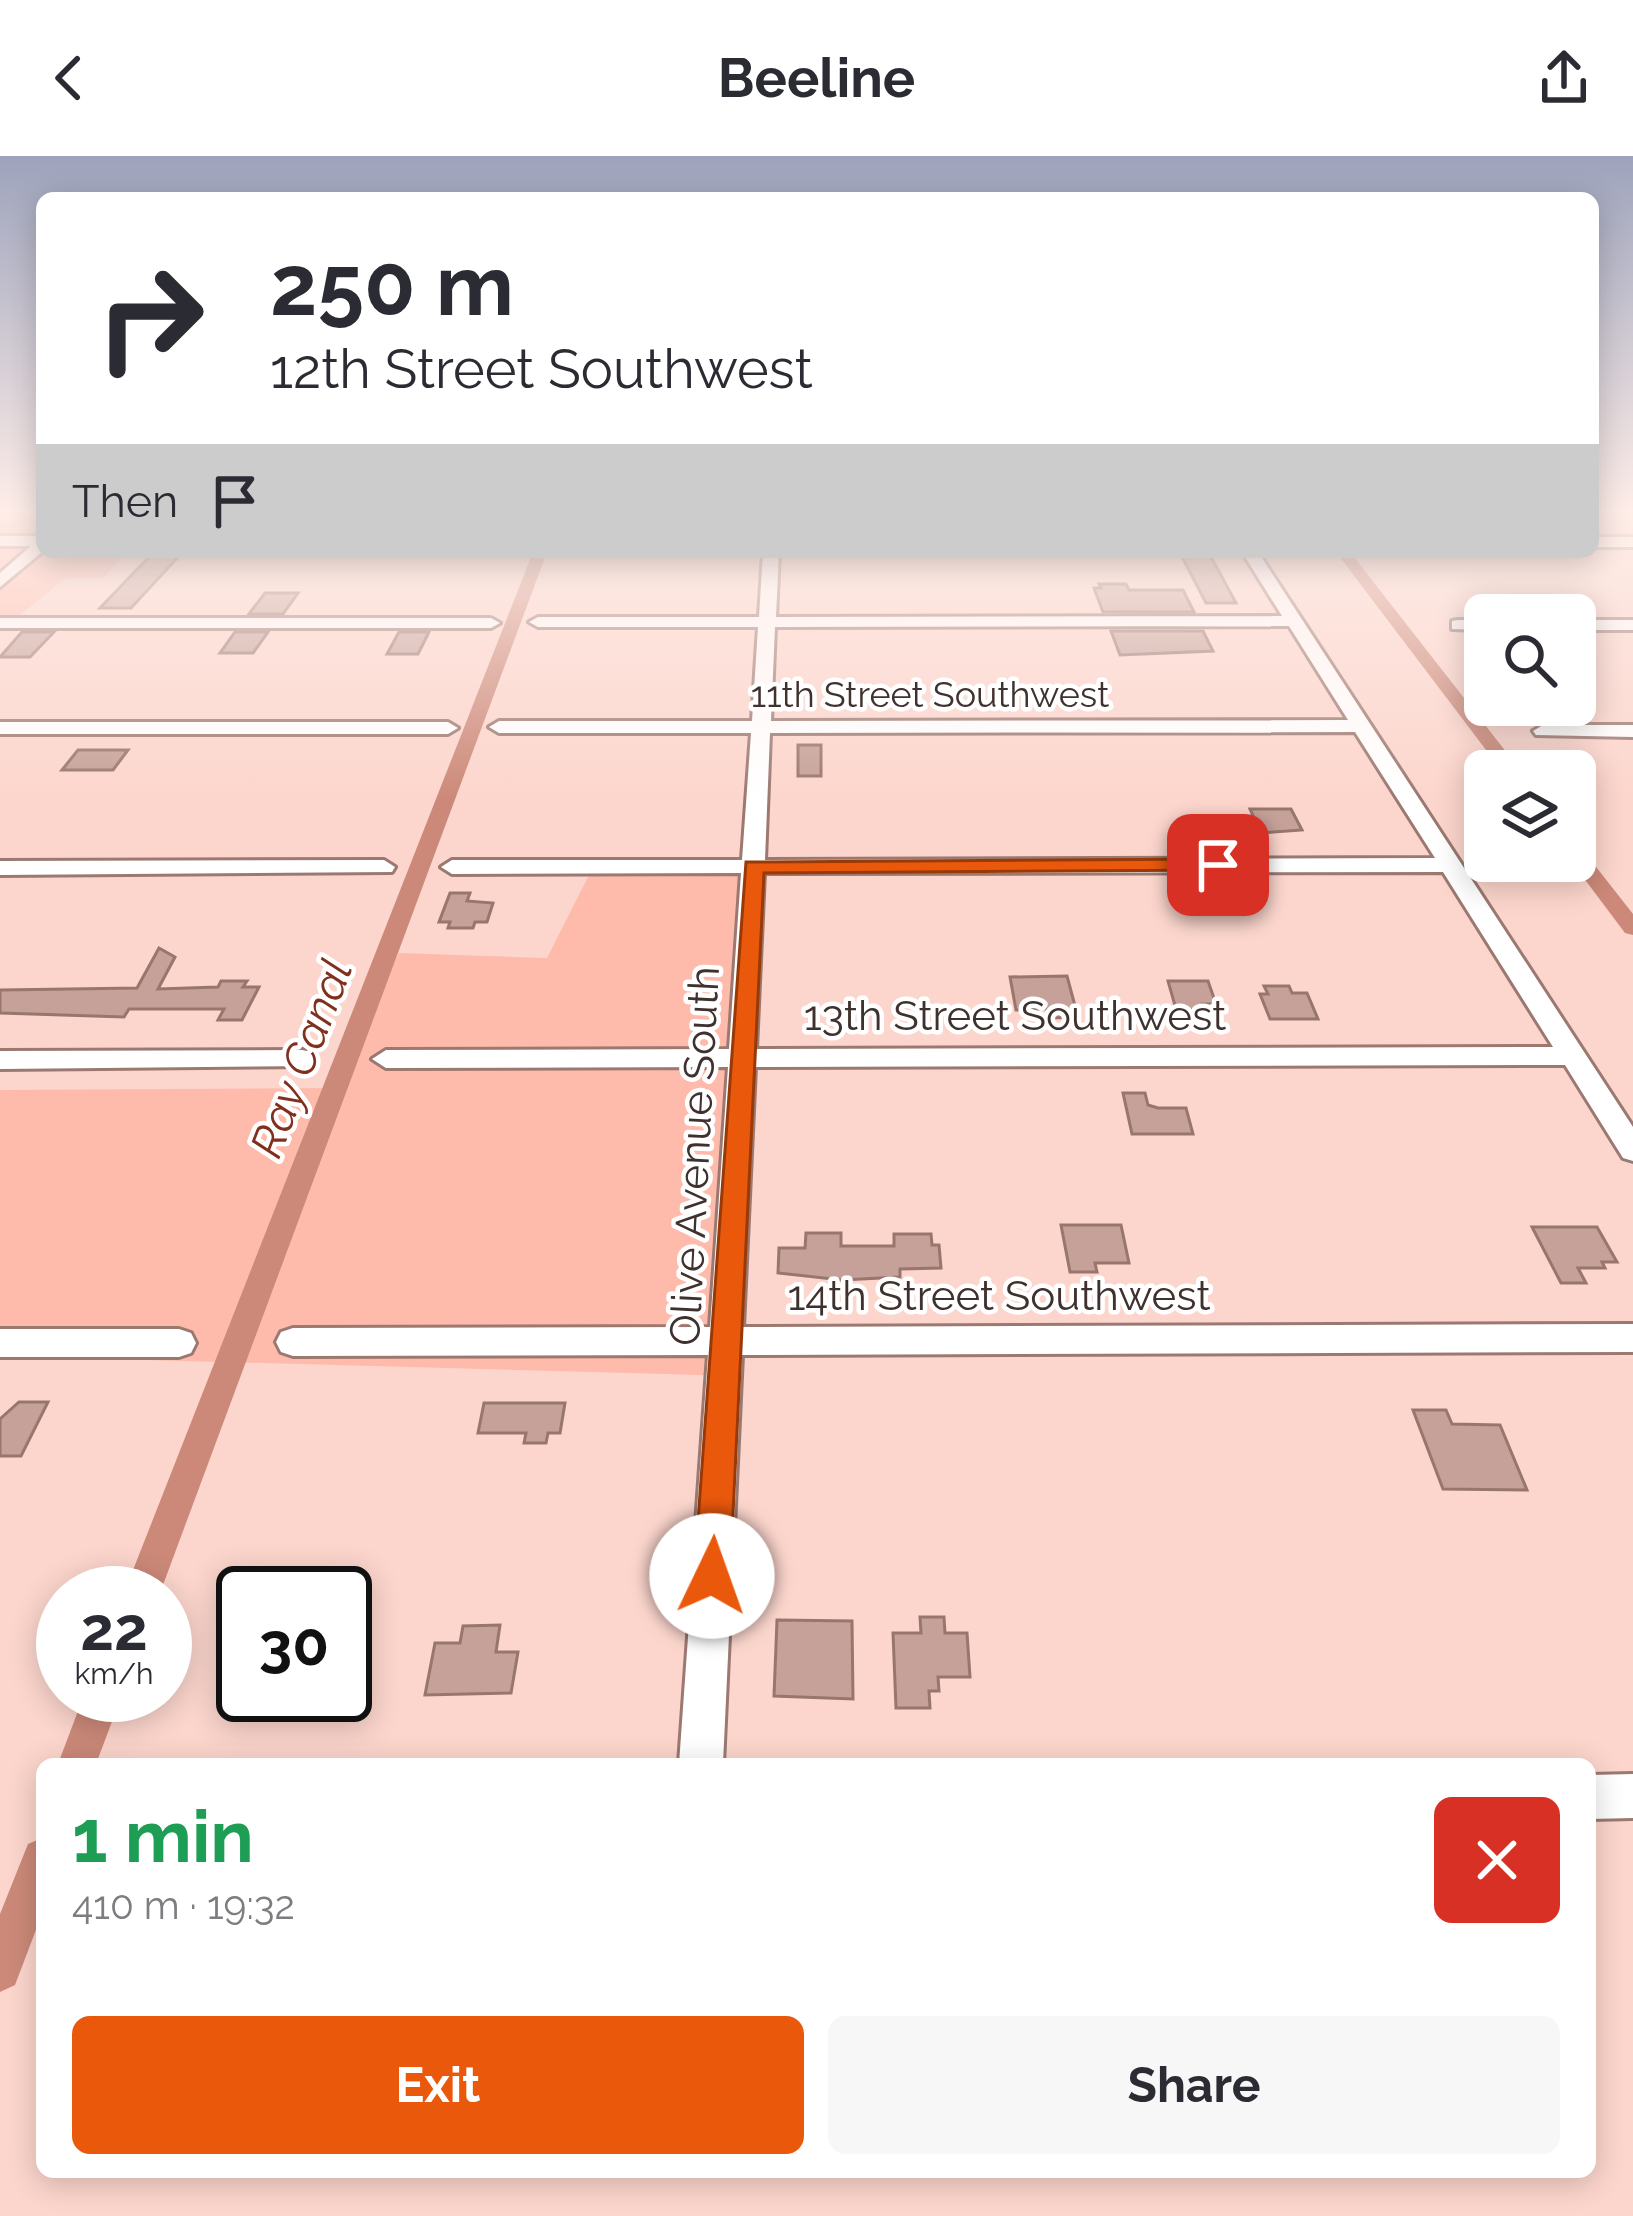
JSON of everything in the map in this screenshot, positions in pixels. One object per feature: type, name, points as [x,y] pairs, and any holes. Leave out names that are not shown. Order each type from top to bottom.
[{"type":"street","name":"Olive Avenue South","points":[[701,1758],[768,606]]},
{"type":"street","points":[[1284,606],[1633,1150]]},
{"type":"street","points":[[538,622],[1293,621]]},
{"type":"street","points":[[0,623],[491,622]]},
{"type":"street","points":[[1458,625],[1464,625]]},
{"type":"street","points":[[1596,625],[1633,625]]},
{"type":"street","name":"11th Street Southwest","points":[[499,727],[1361,726]]},
{"type":"street","points":[[0,728],[448,728]]},
{"type":"street","points":[[1543,731],[1633,731]]},
{"type":"street","points":[[452,867],[1450,865]]},
{"type":"street","points":[[0,868],[384,867]]},
{"type":"street","name":"13th Street Southwest","points":[[386,1059],[1573,1057]]},
{"type":"street","points":[[0,1060],[302,1058]]},
{"type":"street","name":"14th Street Southwest","points":[[293,1342],[1633,1338]]},
{"type":"street","points":[[0,1343],[178,1342]]},
{"type":"street","points":[[1596,1797],[1633,1796]]},
{"type":"shaded area","points":[[0,606],[31,606],[15,619],[0,619]]},
{"type":"shaded area","points":[[740,862],[739,1376],[0,1356],[0,1090],[330,1088],[399,953],[547,958],[595,863]]},
{"type":"building","points":[[255,606],[289,606],[283,614],[249,614]]},
{"type":"building","points":[[1101,606],[1191,606],[1194,612],[1103,612]]},
{"type":"building","points":[[1111,631],[1203,631],[1213,651],[1120,655]]},
{"type":"building","points":[[22,632],[54,632],[30,657],[0,657]]},
{"type":"building","points":[[235,632],[268,632],[253,653],[220,653]]},
{"type":"building","points":[[399,632],[429,632],[418,654],[387,654]]},
{"type":"building","points":[[798,745],[821,745],[821,776],[798,776]]},
{"type":"building","points":[[78,750],[128,750],[113,770],[62,770]]},
{"type":"building","points":[[1250,809],[1291,809],[1302,830],[1261,833]]},
{"type":"building","points":[[450,893],[470,893],[467,901],[493,903],[487,922],[475,922],[473,928],[448,928],[450,922],[439,922]]},
{"type":"building","points":[[159,948],[175,957],[158,989],[218,987],[221,981],[247,981],[243,987],[259,987],[242,1020],[218,1020],[224,1009],[129,1009],[124,1017],[0,1013],[0,990],[137,988]]},
{"type":"building","points":[[1067,976],[1078,1017],[1052,1018],[1050,1009],[1016,1010],[1010,977]]},
{"type":"building","points":[[1168,981],[1208,981],[1216,1004],[1202,1004],[1203,1010],[1176,1009]]},
{"type":"building","points":[[1264,986],[1289,986],[1292,993],[1307,993],[1318,1019],[1270,1019],[1260,994],[1268,994]]},
{"type":"building","points":[[1123,1093],[1145,1093],[1148,1105],[1158,1108],[1186,1108],[1193,1134],[1132,1134]]},
{"type":"building","points":[[1061,1225],[1121,1225],[1129,1263],[1095,1263],[1097,1272],[1070,1272]]},
{"type":"building","points":[[1532,1227],[1597,1227],[1617,1262],[1602,1262],[1605,1268],[1578,1268],[1586,1283],[1561,1283]]},
{"type":"building","points":[[806,1233],[841,1233],[841,1246],[894,1246],[894,1234],[931,1234],[932,1245],[939,1245],[941,1268],[900,1269],[900,1277],[842,1280],[778,1273],[779,1248],[805,1248]]},
{"type":"building","points":[[19,1402],[48,1402],[21,1456],[0,1456],[0,1419]]},
{"type":"building","points":[[484,1403],[565,1403],[560,1433],[548,1433],[546,1443],[524,1443],[526,1433],[478,1433]]},
{"type":"building","points":[[1413,1410],[1446,1410],[1452,1424],[1500,1425],[1527,1490],[1443,1489]]},
{"type":"building","points":[[920,1617],[944,1617],[945,1633],[967,1633],[970,1677],[938,1677],[939,1691],[929,1691],[930,1708],[896,1708],[893,1633],[921,1633]]},
{"type":"building","points":[[777,1620],[852,1621],[853,1699],[774,1696]]},
{"type":"building","points":[[500,1625],[496,1652],[518,1652],[511,1693],[425,1695],[435,1643],[460,1643],[463,1626]]},
{"type":"waterway","name":"Ray Canal","points":[[152,1566],[519,606]]},
{"type":"waterway","points":[[1385,606],[1496,750]]},
{"type":"waterway","points":[[1596,880],[1633,928]]},
{"type":"waterway","name":"Ray Canal","points":[[79,1758],[93,1722]]},
{"type":"waterway","name":"Ray Canal","points":[[0,1970],[36,1874]]},
{"type":"route","points":[[712,1576],[754,866],[1218,865]]}]
